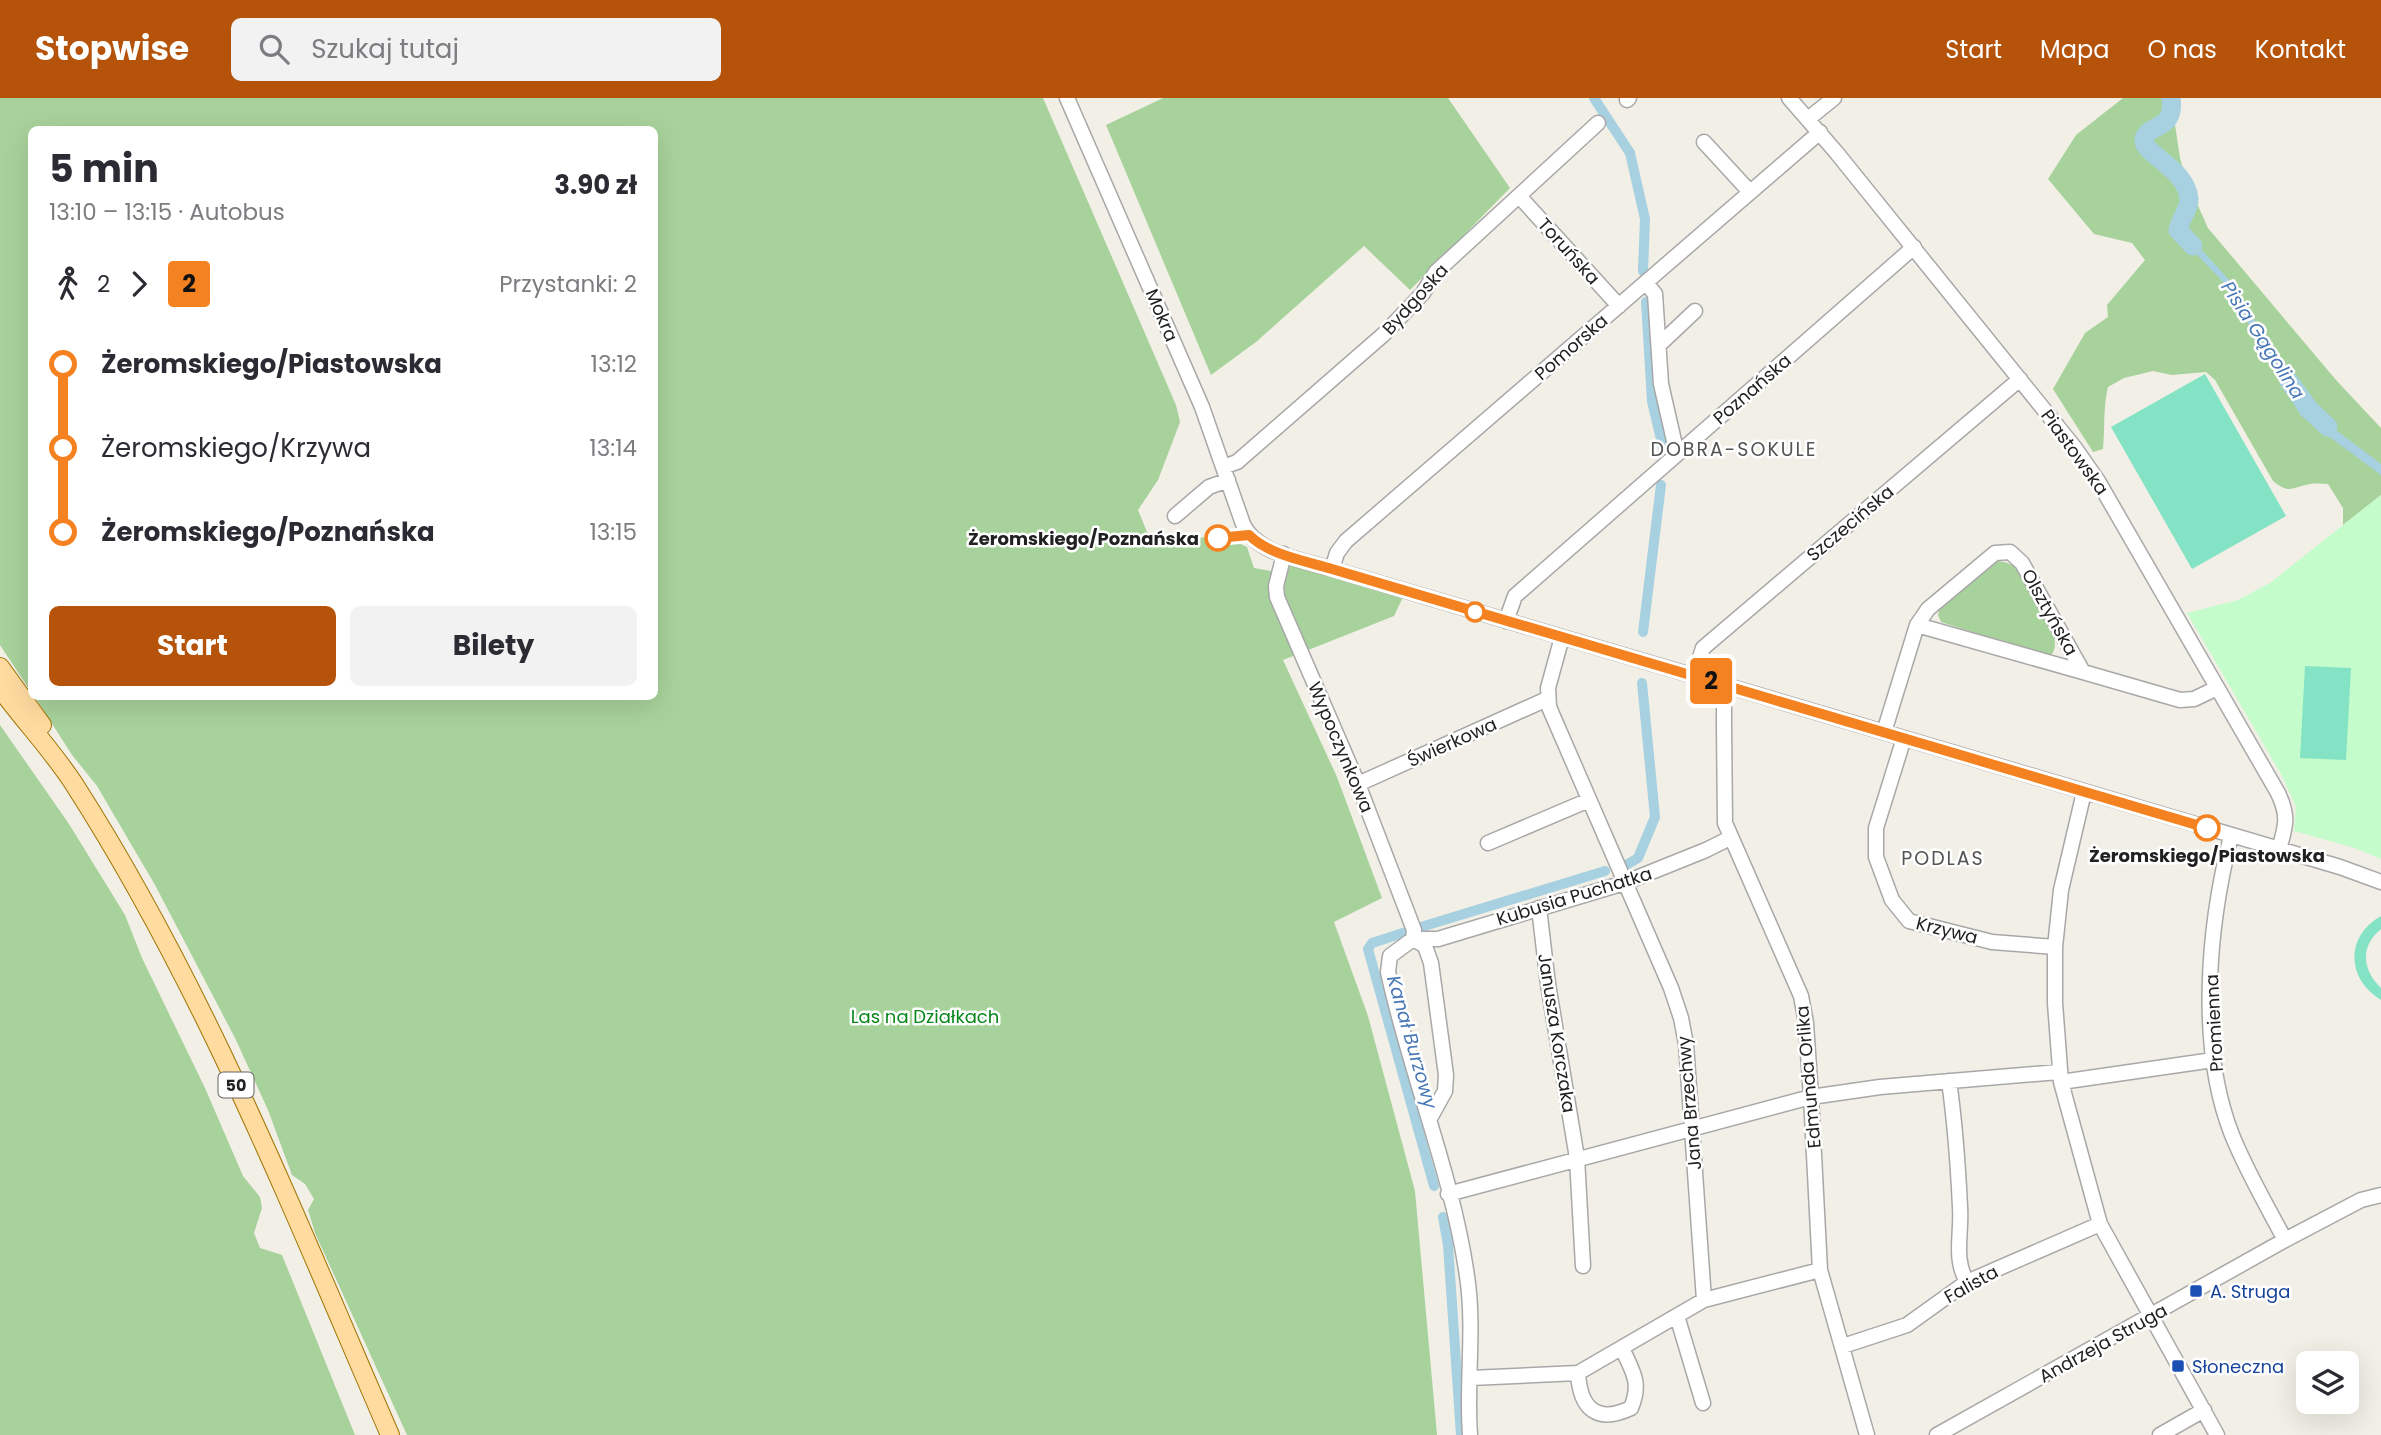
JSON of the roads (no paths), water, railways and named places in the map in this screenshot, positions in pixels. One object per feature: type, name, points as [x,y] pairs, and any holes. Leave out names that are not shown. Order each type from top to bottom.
[{"type":"main road","name":"50","points":[[0,667],[42,725],[52,751]]},
{"type":"main road","name":"50","points":[[0,688],[52,751],[93,814],[169,946],[234,1080],[390,1435]]},
{"type":"street","name":"Mokra","points":[[1067,98],[1197,394],[1249,535],[1259,543],[1284,554]]},
{"type":"street","name":"Piastowska","points":[[1789,98],[1914,247],[2075,448],[2098,481],[2285,809],[2284,830],[2279,849]]},
{"type":"street","points":[[1808,119],[1813,98]]},
{"type":"street","points":[[1808,119],[1834,98]]},
{"type":"street","name":"Bydgoska","points":[[1175,516],[1384,334],[1423,293],[1436,272],[1598,123]]},
{"type":"street","name":"Pomorska","points":[[1332,569],[1337,553],[1346,541],[1820,132]]},
{"type":"street","points":[[1704,142],[1750,192]]},
{"type":"street","name":"Toruńska","points":[[1519,196],[1619,306]]},
{"type":"street","name":"Poznańska","points":[[1506,621],[1515,596],[1914,247]]},
{"type":"street","points":[[1646,283],[1655,294],[1664,404],[1677,454]]},
{"type":"street","points":[[1659,345],[1695,311]]},
{"type":"street","name":"Szczecińska","points":[[1694,676],[1703,649],[2020,379]]},
{"type":"street","name":"Olsztyńska","points":[[1884,732],[1917,625],[1928,609],[1995,553],[2010,552],[2022,563],[2083,672]]},
{"type":"street","points":[[1284,554],[2279,849],[2381,882]]},
{"type":"street","name":"Wypoczynkowa","points":[[1284,554],[1276,586],[1277,597],[1358,784],[1412,921],[1413,939],[1425,946],[1431,963],[1446,1074],[1445,1091],[1429,1120]]},
{"type":"street","name":"Olsztyńska","points":[[1917,625],[2180,700],[2194,699],[2217,688]]},
{"type":"street","points":[[1547,699],[1562,638]]},
{"type":"street","name":"Edmunda Orlika","points":[[1728,687],[1724,704],[1726,823],[1730,838],[1801,996],[1806,1023],[1820,1270],[1867,1435]]},
{"type":"street","name":"Świerkowa","points":[[1358,784],[1547,699]]},
{"type":"street","name":"Jana Brzechwy","points":[[1547,699],[1681,1018],[1686,1044],[1704,1300]]},
{"type":"street","name":"Krzywa","points":[[1905,738],[1877,828],[1876,857],[1892,900],[1909,921],[1992,942],[2055,947]]},
{"type":"street","points":[[2084,793],[2061,890],[2055,947],[2060,1077],[2100,1224],[2217,1435]]},
{"type":"street","points":[[1488,843],[1589,800]]},
{"type":"street","name":"Promienna","points":[[2231,835],[2218,893],[2213,936],[2210,984],[2213,1060],[2220,1098],[2232,1135],[2285,1240]]},
{"type":"street","name":"Kubusia Puchatka","points":[[1413,939],[1438,939],[1624,883],[1730,838]]},
{"type":"street","name":"Janusza Korczaka","points":[[1539,908],[1548,984],[1577,1158],[1583,1266]]},
{"type":"street","points":[[1413,939],[1391,956],[1388,972],[1429,1120],[1468,1278],[1471,1315],[1471,1378],[1468,1399],[1470,1435]]},
{"type":"street","points":[[1448,1194],[1811,1097],[1880,1087],[1950,1081],[2060,1077],[2213,1060]]},
{"type":"street","points":[[1950,1081],[1961,1211],[1958,1255],[1960,1271],[1967,1282]]},
{"type":"street","name":"Andrzeja Struga","points":[[1937,1435],[2285,1240],[2361,1200],[2381,1195]]},
{"type":"street","name":"Falista","points":[[1843,1346],[1907,1325],[1967,1282],[2100,1224]]},
{"type":"street","points":[[1471,1378],[1578,1373],[1704,1300],[1820,1270]]},
{"type":"street","points":[[1677,1316],[1703,1403]]},
{"type":"street","points":[[1578,1373],[1579,1391],[1586,1404],[1593,1409],[1601,1414],[1618,1413],[1631,1408],[1637,1394],[1636,1379],[1622,1348]]},
{"type":"street","points":[[2160,1435],[2204,1410]]},
{"type":"water","points":[[2179,225],[2232,283],[2308,409],[2381,464],[2381,475],[2301,416],[2227,286],[2177,234]]},
{"type":"waterway","name":"Kanał Burzowy","points":[[1594,98],[1630,153],[1645,219],[1643,271]]},
{"type":"waterway","name":"Pisia Gągolina","points":[[2171,98],[2169,117],[2150,131],[2144,140],[2150,151],[2174,171],[2186,188],[2189,203],[2178,230],[2193,246]]},
{"type":"waterway","name":"Kanał Burzowy","points":[[1646,302],[1652,401],[1664,452]]},
{"type":"waterway","name":"Pisia Gągolina","points":[[2289,381],[2309,409],[2328,427]]},
{"type":"waterway","name":"Kanał Burzowy","points":[[1643,632],[1661,485]]},
{"type":"waterway","name":"Kanał Burzowy","points":[[1628,864],[1638,858],[1655,817],[1642,683]]},
{"type":"waterway","name":"Kanał Burzowy","points":[[1421,927],[1605,871]]},
{"type":"waterway","name":"Kanał Burzowy","points":[[1406,932],[1372,943],[1368,949],[1434,1186]]},
{"type":"waterway","name":"Kanał Burzowy","points":[[1443,1217],[1448,1245],[1461,1435]]},
{"type":"place","name":"Żeromskiego/Poznańska","points":[[1218,538]]},
{"type":"place","name":"Żeromskiego/Piastowska","points":[[2207,828]]},
{"type":"place","name":"A. Struga","points":[[2196,1291]]},
{"type":"place","name":"Słoneczna","points":[[2178,1366]]},
{"type":"district","name":"DOBRA-SOKULE","points":[[1734,449]]},
{"type":"district","name":"PODLAS","points":[[1943,858]]},
{"type":"park label","name":"Las na Działkach","points":[[925,1016]]}]
